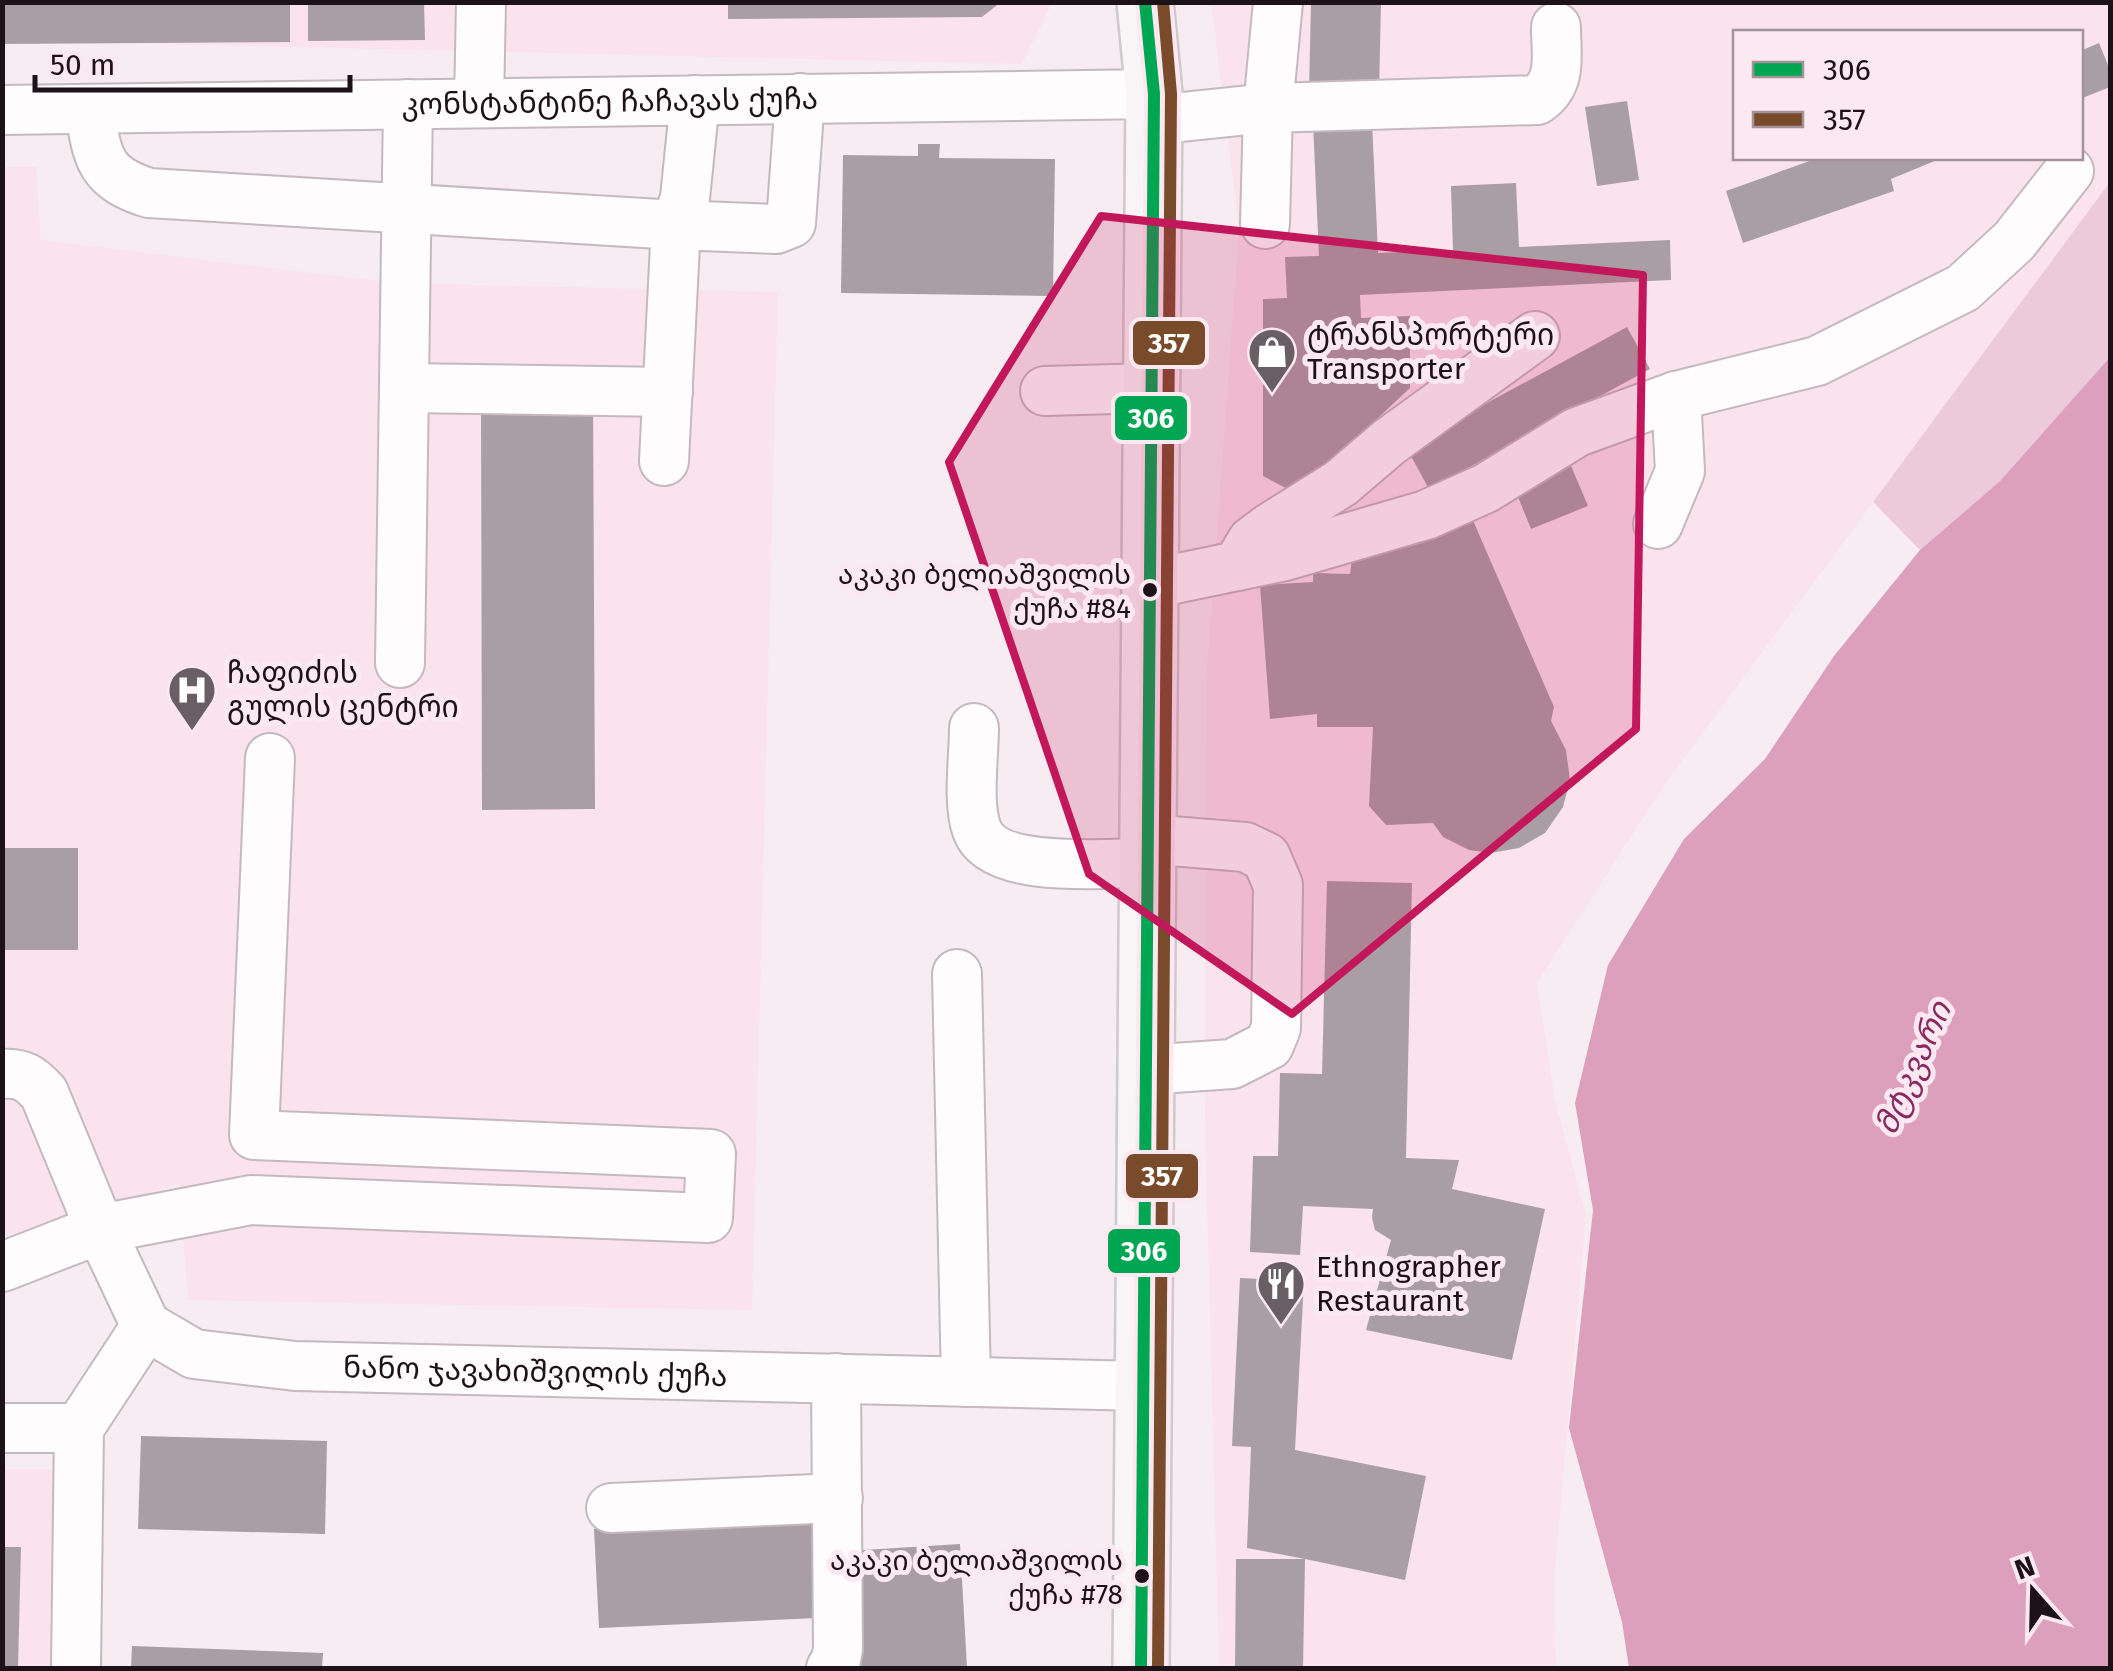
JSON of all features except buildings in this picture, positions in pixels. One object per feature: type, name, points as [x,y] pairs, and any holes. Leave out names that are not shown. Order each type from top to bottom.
[{"type":"main road","points":[[1141,1668],[1154,107],[1146,2]]},
{"type":"street","points":[[479,103],[481,2]]},
{"type":"street","points":[[1265,224],[1268,108],[1278,2]]},
{"type":"street","name":"კონსტანტინე ჩაჩავას ქუჩა","points":[[2,110],[800,98],[1268,108],[1537,100],[1550,91],[1557,76],[1556,27]]},
{"type":"street","points":[[89,109],[98,156],[120,184],[149,193],[776,229],[790,223],[800,98]]},
{"type":"street","points":[[664,461],[676,225],[685,198],[695,100]]},
{"type":"street","points":[[400,663],[408,104]]},
{"type":"street","points":[[1150,584],[1286,556],[1426,515],[1486,488],[1577,432],[1676,396],[1816,362],[1963,288],[2014,241],[2069,170]]},
{"type":"street","points":[[1237,566],[1252,542],[1340,482],[1536,336]]},
{"type":"street","points":[[404,388],[668,392]]},
{"type":"street","points":[[1045,391],[1151,388]]},
{"type":"street","points":[[1658,524],[1680,470],[1676,396]]},
{"type":"street","points":[[974,728],[973,817],[978,835],[998,851],[1025,862],[1245,847],[1266,857],[1278,885],[1276,1028],[1268,1045],[1232,1064],[1145,1070]]},
{"type":"street","points":[[251,1200],[270,758]]},
{"type":"street","points":[[958,974],[966,1382]]},
{"type":"street","points":[[2,1074],[15,1073],[31,1079],[44,1093],[100,1229],[146,1326],[79,1428],[76,1668]]},
{"type":"street","points":[[2,1266],[100,1229],[251,1200],[708,1218],[711,1154],[254,1136]]},
{"type":"street","name":"ნანო ჯავახიშვილის ქუჩა","points":[[146,1326],[194,1354],[294,1366],[1142,1386]]},
{"type":"street","points":[[831,1668],[838,1649],[836,1378]]},
{"type":"street","points":[[2,1428],[79,1428]]},
{"type":"street","points":[[611,1508],[838,1498]]},
{"type":"highlighted area","points":[[1101,216],[1643,275],[1636,729],[1292,1014],[1089,874],[949,462]]},
{"type":"shaded area","points":[[3,2],[1051,5],[1022,64],[3,40]]},
{"type":"shaded area","points":[[1211,3],[2110,3],[2110,182],[1667,781],[1537,983],[1555,1100],[1586,1215],[1554,1582],[1556,1668],[1219,1668],[1205,1122],[1206,681],[1239,229]]},
{"type":"shaded area","points":[[3,167],[36,167],[41,240],[394,283],[778,292],[752,1310],[188,1300],[179,1184],[3,1237]]},
{"type":"shaded area","points":[[2110,182],[2110,357],[2000,481],[1920,550],[1873,502]]},
{"type":"shaded area","points":[[2,1469],[55,1469],[55,1668],[3,1668]]},
{"type":"water","name":"მტკვარი","points":[[2110,357],[2110,1668],[1629,1668],[1622,1622],[1569,1428],[1593,1210],[1575,1103],[1608,965],[1684,839],[1765,759],[1834,656],[1920,550],[2000,481]]},
{"type":"transit line","name":"306","points":[[1141,1668],[1154,94],[1145,2]]},
{"type":"transit line","name":"357","points":[[1158,1668],[1171,94],[1163,2]]},
{"type":"place","name":"ტრანსპორტერი Transporter","points":[[1272,394]]},
{"type":"place","name":"აკაკი ბელიაშვილის ქუჩა #84","points":[[1150,590]]},
{"type":"place","name":"ჩაფიძის გულის ცენტრი","points":[[192,732]]},
{"type":"place","name":"Ethnographer Restaurant","points":[[1281,1326]]},
{"type":"place","name":"აკაკი ბელიაშვილის ქუჩა #78","points":[[1142,1576]]}]
